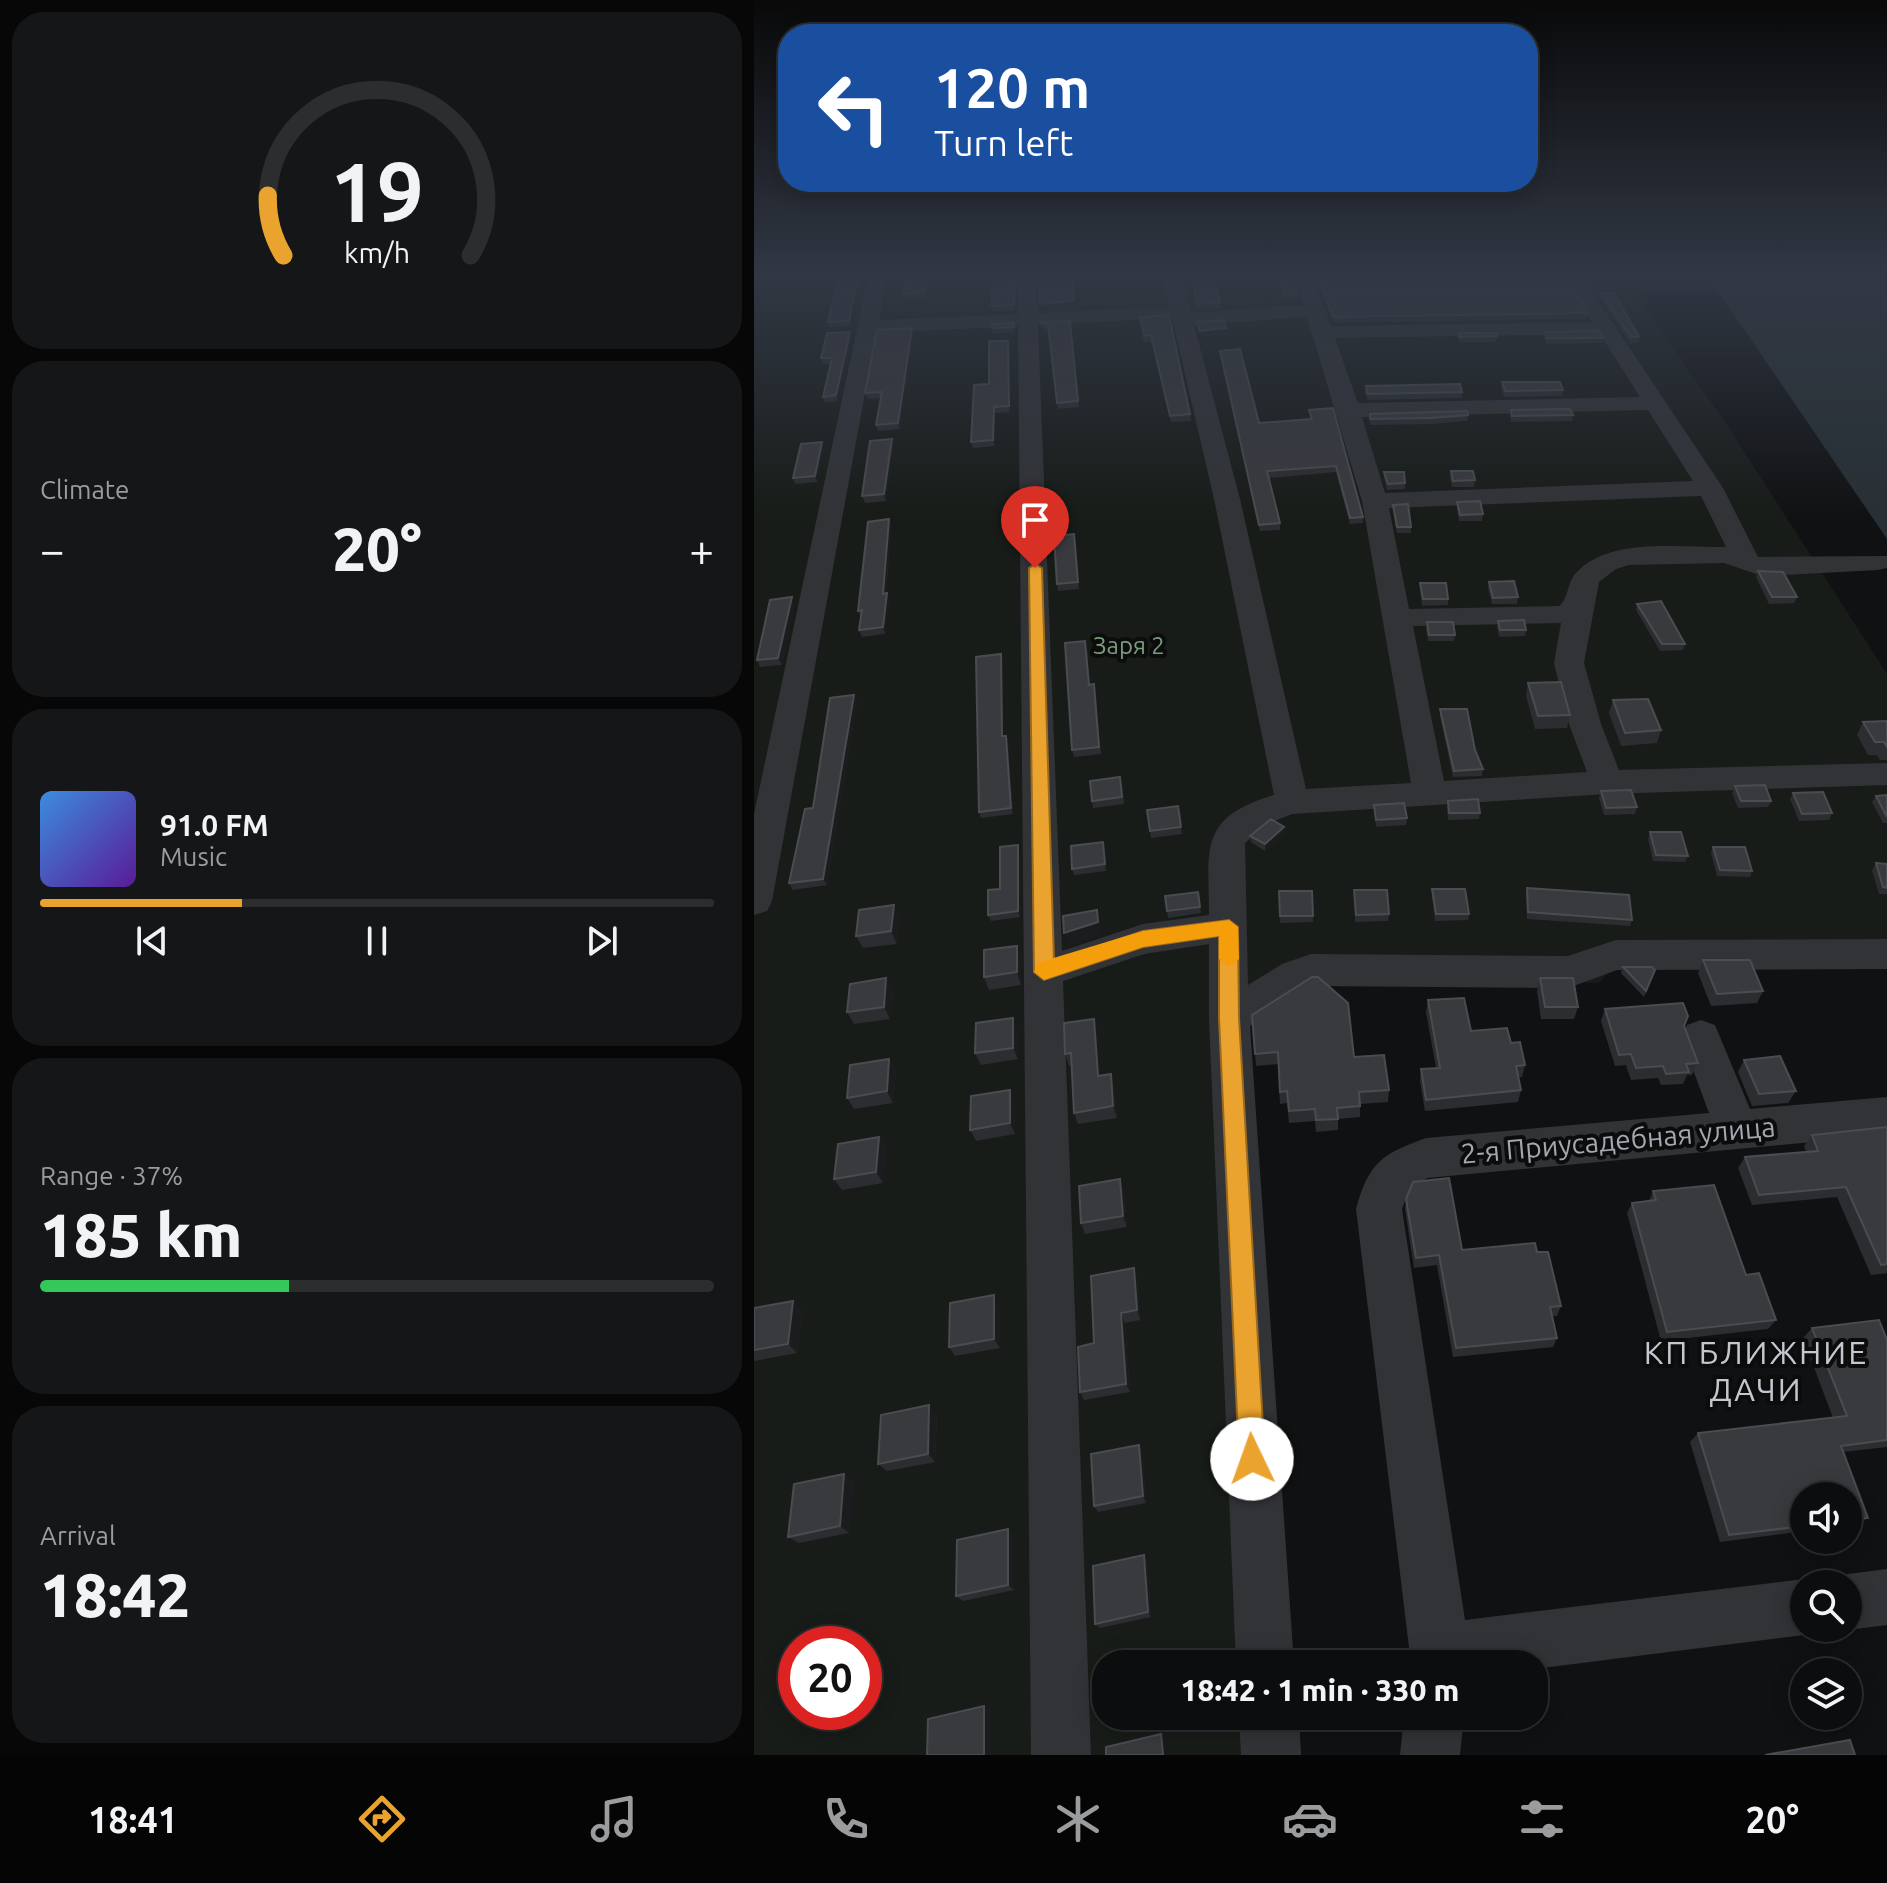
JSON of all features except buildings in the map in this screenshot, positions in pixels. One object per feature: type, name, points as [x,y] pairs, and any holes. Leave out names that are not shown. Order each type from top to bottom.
[{"type":"street","points":[[754,901],[861,354]]},
{"type":"street","points":[[1031,354],[1061,1755]]},
{"type":"street","points":[[1192,354],[1292,802]]},
{"type":"street","points":[[1329,354],[1375,501],[1429,792]]},
{"type":"street","points":[[1622,354],[1710,488],[1746,561]]},
{"type":"street","points":[[1349,410],[1654,403]]},
{"type":"street","points":[[1375,501],[1710,488]]},
{"type":"street","points":[[1607,782],[1585,724],[1569,663],[1578,602],[1586,578],[1606,563],[1628,557],[1727,555],[1762,568],[1878,562]]},
{"type":"street","points":[[1399,618],[1564,614],[1573,610],[1578,602]]},
{"type":"street","points":[[1264,1650],[1229,1018],[1227,842],[1232,832],[1255,814],[1292,802],[1607,782],[1887,774]]},
{"type":"street","points":[[1044,972],[1143,939],[1229,927]]},
{"type":"street","points":[[1229,1018],[1296,975],[1311,970],[1568,972],[1616,955],[1887,954]]},
{"type":"street","points":[[1701,1037],[1737,1130]]},
{"type":"street","name":"2-я Приусадебная улица","points":[[1440,1650],[1379,1209],[1385,1182],[1401,1167],[1426,1158],[1887,1116]]},
{"type":"street","points":[[1862,1600],[1887,1597]]},
{"type":"street","points":[[1498,1650],[1790,1609]]},
{"type":"street","points":[[1270,1730],[1271,1755]]},
{"type":"street","points":[[1430,1755],[1433,1730]]},
{"type":"green space","name":"Заря 2","points":[[754,354],[1677,354],[1727,425],[1887,674],[1887,962],[1619,961],[1599,983],[1306,977],[1242,1024],[1284,1650],[1092,1650],[1092,1730],[1289,1730],[1291,1755],[754,1755]]},
{"type":"shaded area","points":[[1761,354],[1887,354],[1887,539]]},
{"type":"slow traffic","points":[[1044,969],[1044,972],[1143,939],[1229,927],[1229,959]]},
{"type":"district","name":"КП БЛИЖНИЕ ДАЧИ","points":[[1756,1372]]},
{"type":"route","points":[[1035,568],[1044,972],[1143,939],[1229,927],[1229,1018],[1252,1459]]}]
